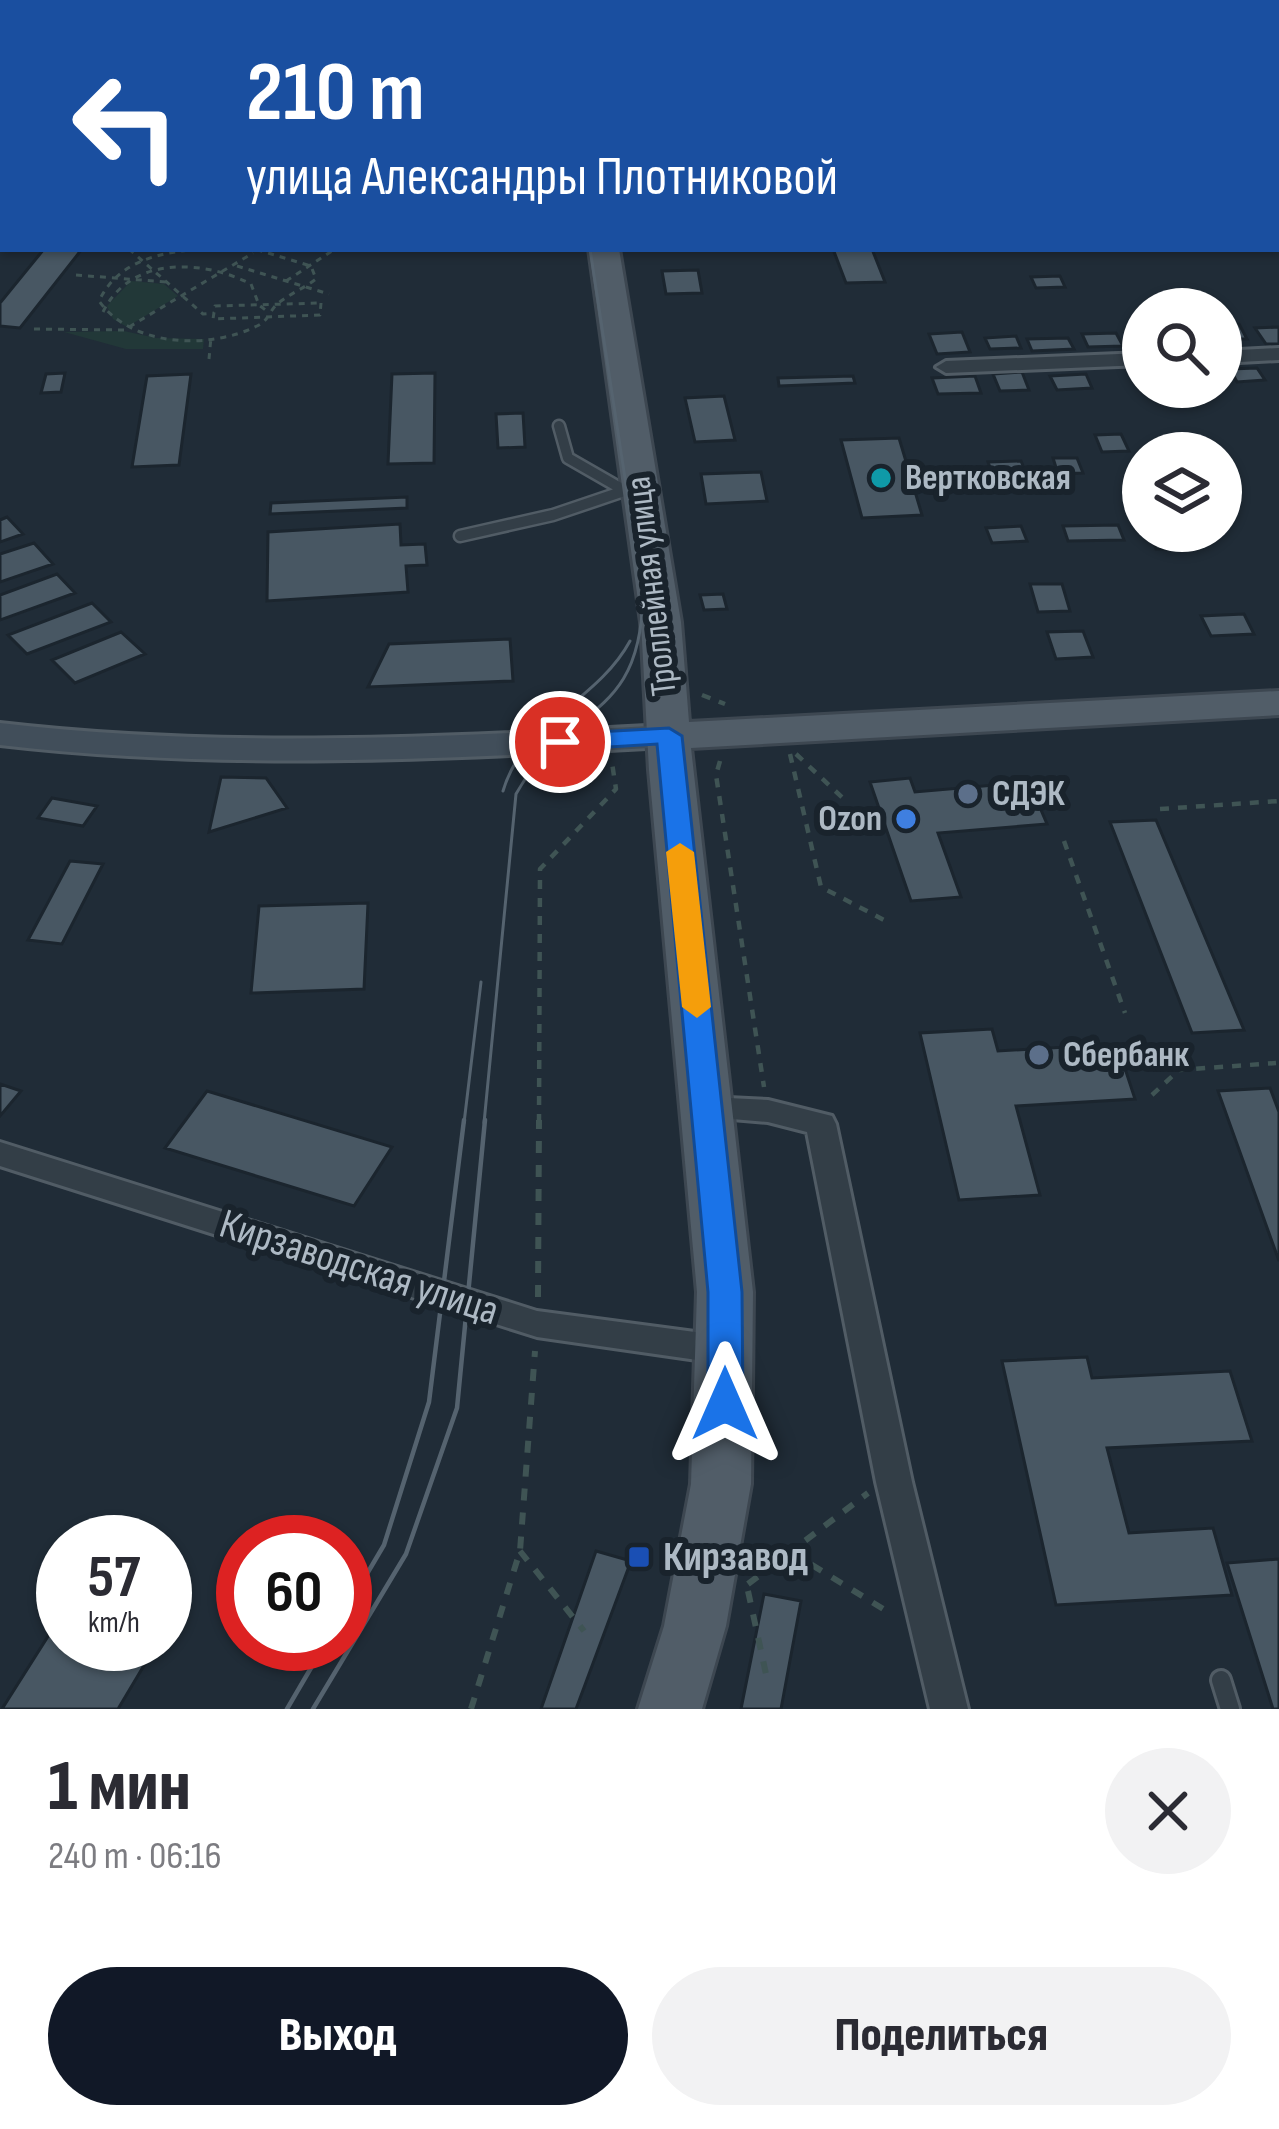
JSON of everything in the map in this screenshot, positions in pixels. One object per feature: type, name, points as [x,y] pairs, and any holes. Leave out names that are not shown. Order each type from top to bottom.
[{"type":"main road","name":"Троллейная улица","points":[[604,252],[635,491],[661,622],[725,1292],[721,1484],[695,1625],[670,1709]]},
{"type":"main road","points":[[0,734],[92,747],[276,754],[1279,704]]},
{"type":"street","points":[[1242,355],[1279,354]]},
{"type":"street","points":[[946,367],[1122,360]]},
{"type":"street","points":[[708,1108],[768,1111],[821,1124],[894,1482],[949,1709]]},
{"type":"street","name":"Кирзаводская улица","points":[[0,1154],[537,1324],[725,1351]]},
{"type":"lane","points":[[559,426],[568,458],[591,475],[635,491]]},
{"type":"lane","points":[[460,536],[537,520],[635,491]]},
{"type":"lane","points":[[1221,1680],[1230,1709]]},
{"type":"path","points":[[133,252],[203,314],[214,314]]},
{"type":"path","points":[[126,329],[104,312],[99,301],[112,278],[142,260],[183,252]]},
{"type":"path","points":[[126,329],[256,252]]},
{"type":"path","points":[[34,328],[126,329],[175,339],[253,328],[317,275],[310,266],[265,252]]},
{"type":"path","points":[[286,280],[331,252]]},
{"type":"path","points":[[234,265],[329,294]]},
{"type":"path","points":[[104,312],[109,296],[155,272],[224,271],[251,284],[259,305],[269,315]]},
{"type":"path","points":[[76,275],[168,283]]},
{"type":"path","points":[[321,303],[320,316],[213,319],[214,307],[279,304],[321,303]]},
{"type":"path","points":[[208,359],[211,337]]},
{"type":"path","points":[[788,747],[812,746]]},
{"type":"path","points":[[788,747],[847,802]]},
{"type":"path","points":[[788,747],[821,886],[886,921]]},
{"type":"path","points":[[721,759],[716,775],[768,1111]]},
{"type":"path","points":[[472,1709],[520,1551],[537,1324],[541,869],[616,789]]},
{"type":"path","points":[[1160,809],[1279,801]]},
{"type":"path","points":[[1064,842],[1125,1013]]},
{"type":"path","points":[[1152,1095],[1178,1070],[1276,1063]]},
{"type":"path","points":[[740,1608],[746,1586],[881,1482],[894,1482]]},
{"type":"path","points":[[520,1551],[584,1631]]},
{"type":"path","points":[[790,1552],[910,1625],[927,1623]]},
{"type":"path","points":[[746,1586],[766,1674]]},
{"type":"green space","points":[[131,281],[164,284],[178,296],[127,327],[113,319],[107,306]]},
{"type":"green space","points":[[124,331],[156,338],[204,339],[203,349],[126,349],[64,332]]},
{"type":"building","points":[[42,252],[80,252],[20,328],[0,326],[0,303]]},
{"type":"building","points":[[834,252],[873,252],[885,282],[846,283]]},
{"type":"building","points":[[698,270],[702,293],[666,294],[662,271]]},
{"type":"building","points":[[1060,276],[1065,287],[1036,288],[1031,277]]},
{"type":"building","points":[[1279,327],[1279,344],[1266,344],[1255,328]]},
{"type":"building","points":[[962,332],[970,352],[937,354],[929,334]]},
{"type":"building","points":[[1116,333],[1122,346],[1088,347],[1082,334]]},
{"type":"building","points":[[1016,336],[1021,348],[990,349],[985,338]]},
{"type":"building","points":[[1068,338],[1074,349],[1032,351],[1027,339]]},
{"type":"building","points":[[1257,368],[1265,380],[1242,382],[1242,369]]},
{"type":"building","points":[[1022,372],[1029,390],[1000,391],[993,374]]},
{"type":"building","points":[[65,373],[61,392],[41,393],[46,374]]},
{"type":"building","points":[[435,373],[434,463],[388,464],[392,374]]},
{"type":"building","points":[[191,374],[179,465],[132,467],[147,376]]},
{"type":"building","points":[[1086,374],[1092,388],[1057,390],[1050,376]]},
{"type":"building","points":[[853,376],[855,383],[779,386],[778,378]]},
{"type":"building","points":[[975,376],[981,393],[938,394],[932,378]]},
{"type":"building","points":[[724,396],[735,440],[695,442],[685,398]]},
{"type":"building","points":[[523,413],[525,447],[498,448],[496,414]]},
{"type":"building","points":[[1121,434],[1122,451],[1102,452],[1095,435]]},
{"type":"building","name":"Вертковская","points":[[899,438],[922,515],[862,518],[841,440]]},
{"type":"building","points":[[1053,458],[1077,458],[1083,473],[1058,474]]},
{"type":"building","points":[[1021,461],[1027,475],[993,476],[988,462]]},
{"type":"building","points":[[761,472],[767,501],[706,504],[701,474]]},
{"type":"building","points":[[407,497],[407,508],[270,514],[271,503]]},
{"type":"building","points":[[7,517],[23,534],[0,542],[0,520]]},
{"type":"building","points":[[400,524],[401,545],[425,544],[427,565],[406,566],[408,592],[267,601],[268,532]]},
{"type":"building","points":[[1118,525],[1122,540],[1068,541],[1063,526]]},
{"type":"building","points":[[1021,526],[1027,541],[992,543],[986,528]]},
{"type":"building","points":[[34,543],[53,564],[0,582],[0,554]]},
{"type":"building","points":[[57,574],[75,593],[0,620],[0,595]]},
{"type":"building","points":[[1030,584],[1062,584],[1070,611],[1038,612]]},
{"type":"building","points":[[723,594],[727,609],[704,610],[700,595]]},
{"type":"building","points":[[92,603],[111,622],[27,654],[8,635]]},
{"type":"building","points":[[1244,614],[1254,634],[1211,636],[1201,616]]},
{"type":"building","points":[[1083,631],[1093,657],[1056,659],[1047,632]]},
{"type":"building","points":[[121,632],[145,654],[75,683],[52,660]]},
{"type":"building","points":[[510,639],[513,681],[368,687],[389,644]]},
{"type":"building","points":[[221,777],[266,778],[287,808],[209,832]]},
{"type":"building","points":[[910,778],[915,792],[1029,782],[1047,824],[938,833],[961,897],[911,901],[870,782]]},
{"type":"building","points":[[52,798],[97,806],[83,826],[38,818]]},
{"type":"building","points":[[1156,820],[1244,1030],[1192,1033],[1110,822]]},
{"type":"building","points":[[70,861],[103,864],[62,944],[28,940]]},
{"type":"building","points":[[368,903],[364,989],[251,993],[259,906]]},
{"type":"building","points":[[992,1029],[998,1051],[1117,1044],[1135,1099],[1016,1106],[1040,1195],[959,1200],[920,1033]]},
{"type":"building","points":[[0,1084],[21,1091],[0,1116]]},
{"type":"building","points":[[1270,1088],[1279,1112],[1279,1261],[1218,1091]]},
{"type":"building","points":[[207,1091],[392,1147],[354,1206],[165,1148]]},
{"type":"building","points":[[1087,1357],[1092,1378],[1230,1371],[1252,1441],[1107,1448],[1129,1533],[1213,1528],[1232,1595],[1056,1605],[1002,1361]]},
{"type":"building","points":[[596,1551],[631,1561],[576,1709],[541,1709]]},
{"type":"building","points":[[1279,1559],[1279,1709],[1273,1709],[1227,1563]]},
{"type":"building","points":[[764,1594],[801,1601],[781,1709],[741,1709]]},
{"type":"building","points":[[36,1655],[36,1671],[141,1671],[118,1709],[2,1709]]},
{"type":"tram line","points":[[484,1123],[516,794],[536,764],[615,690],[629,668],[639,637],[643,596],[590,252]]},
{"type":"tram line","points":[[503,791],[527,747],[599,680],[630,641]]},
{"type":"tram line","points":[[464,1123],[481,982]]},
{"type":"tram line","points":[[372,1565],[384,1545],[429,1402],[464,1120]]},
{"type":"tram line","points":[[313,1709],[406,1554],[457,1408],[485,1120]]},
{"type":"tram line","points":[[287,1709],[309,1671]]},
{"type":"slow traffic","points":[[680,852],[697,1007]]},
{"type":"place","name":"Вертковская","points":[[881,478]]},
{"type":"place","name":"СДЭК","points":[[968,794]]},
{"type":"place","name":"Ozon","points":[[906,819]]},
{"type":"place","name":"Сбербанк","points":[[1039,1055]]},
{"type":"place","name":"Кирзавод","points":[[639,1557]]},
{"type":"route","points":[[560,742],[669,736],[725,1292],[725,1404]]}]
